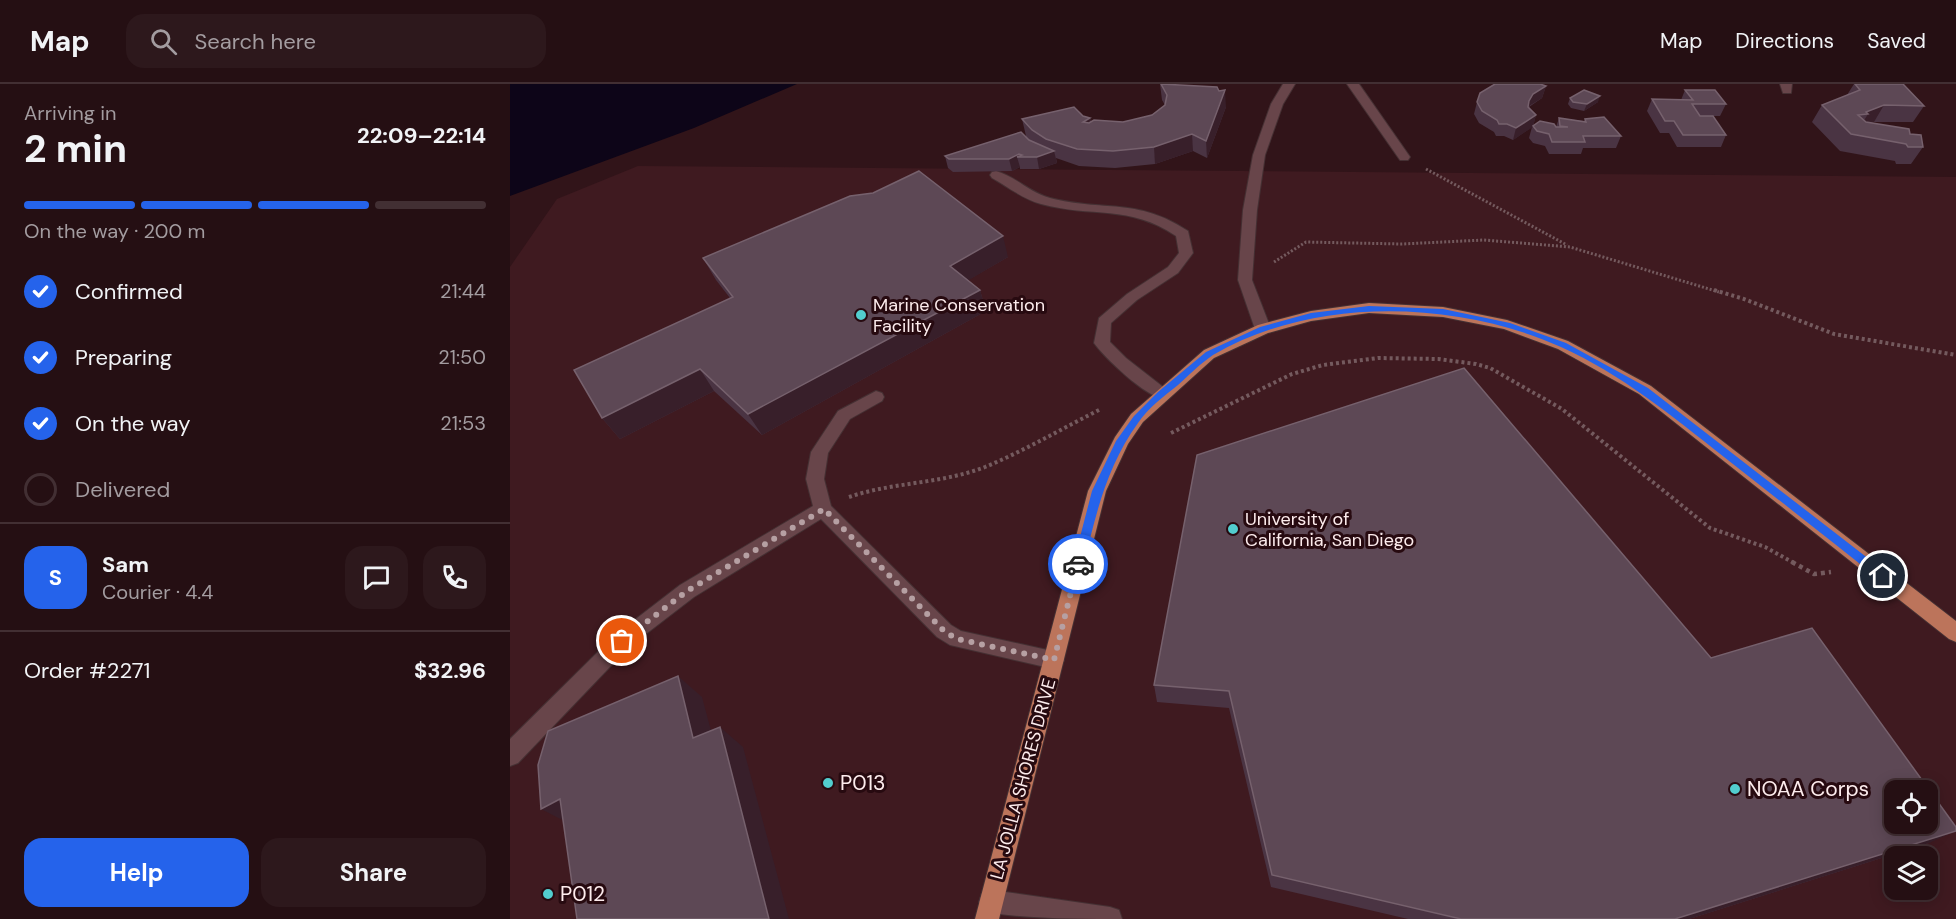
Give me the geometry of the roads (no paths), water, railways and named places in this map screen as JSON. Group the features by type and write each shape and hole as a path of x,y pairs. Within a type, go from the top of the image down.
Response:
{"main road":[{"name":"LA JOLLA SHORES DRIVE","path":"989,911 1097,491 1121,441 1137,418 1161,394 1209,354 1263,329 1311,316 1369,308 1443,312 1507,325 1563,345 1645,390 1956,633"}],"street":[{"path":"1263,329 1245,280 1251,210 1259,155 1277,104 1289,84"},
{"path":"1353,84 1404,157"},
{"path":"996,175 1043,201 1069,206 1138,211 1167,221 1183,234 1186,254 1173,270 1132,297 1104,321 1102,343 1120,362 1161,394"},
{"path":"876,397 844,416 819,452 815,479 824,509 944,631 957,639 1054,660"},
{"path":"510,755 622,641 687,591 824,509"},
{"path":"989,911 1110,919"}],"place":[{"name":"Marine Conservation Facility","path":"861,315"},
{"name":"University of California, San Diego","path":"1233,529"},
{"name":"P013","path":"828,783"},
{"name":"NOAA Corps","path":"1735,789"},
{"name":"P012","path":"548,894"}]}
